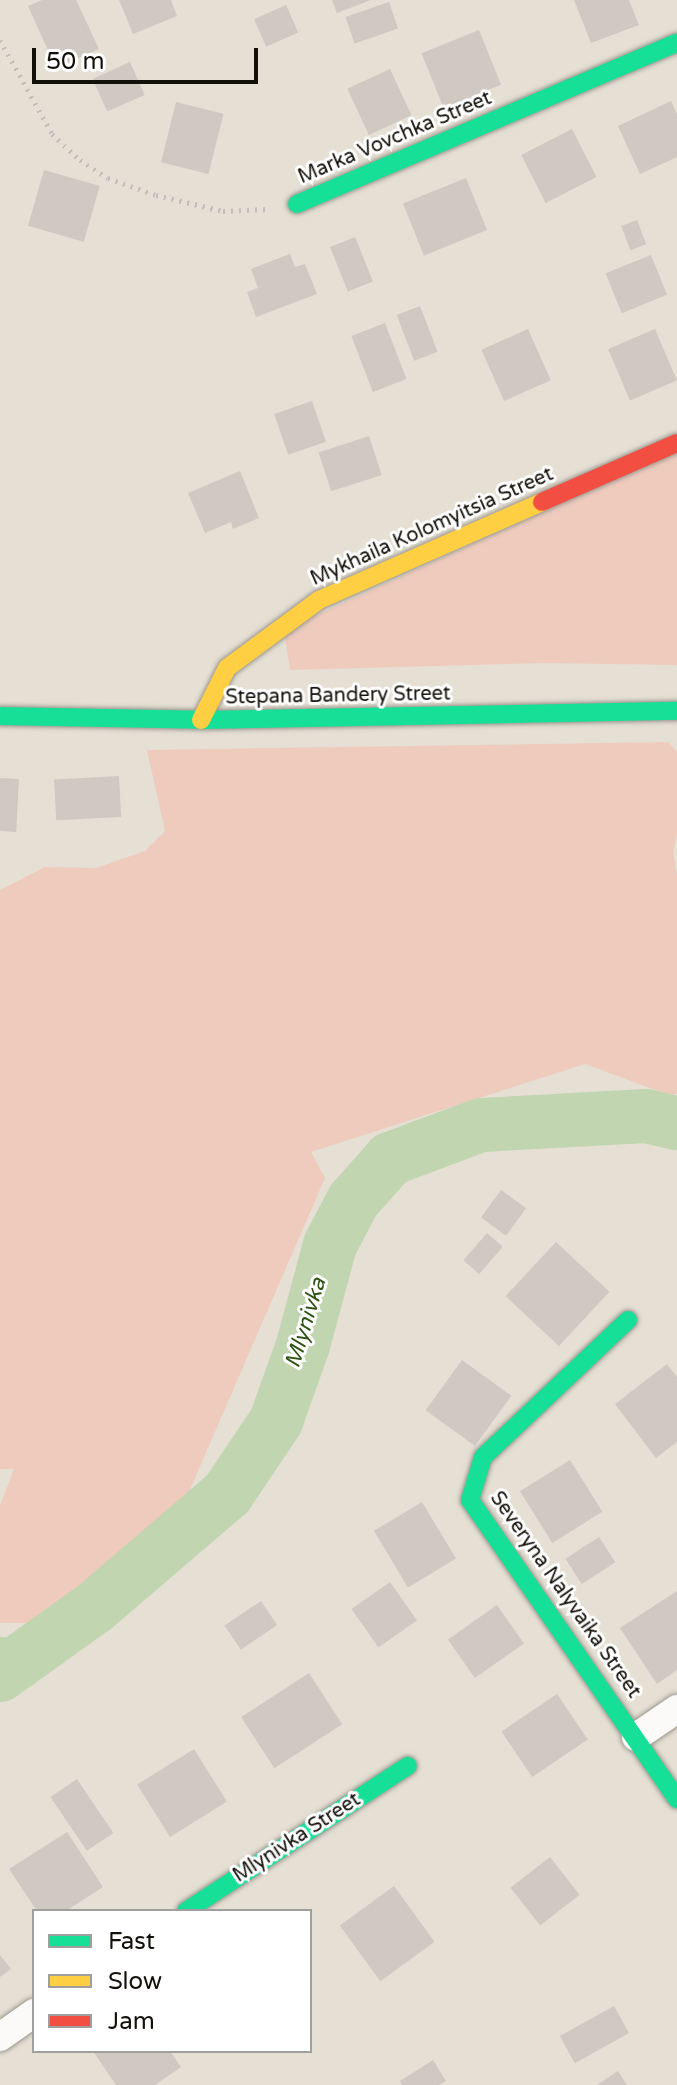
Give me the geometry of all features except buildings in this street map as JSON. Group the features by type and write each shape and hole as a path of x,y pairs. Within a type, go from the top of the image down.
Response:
{"street":[{"name":"Marka Vovchka Street","path":"297,204 677,43"},
{"name":"Mykhaila Kolomyitsia Street","path":"201,720 227,668 319,600 677,443"},
{"name":"Stepana Bandery Street","path":"0,716 201,720 677,711"},
{"name":"Severyna Nalyvaika Street","path":"628,1320 483,1457 470,1500 677,1799"},
{"path":"636,1737 677,1709"},
{"name":"Mlynivka Street","path":"189,1909 408,1766"},
{"path":"0,2037 32,2014"}],"path":[{"name":"Marka Vovchka Street","path":"0,40 52,134 80,160 108,178 156,195 223,211 260,211 297,204"}],"shaded area":[{"path":"677,451 677,665 542,663 290,670 284,630"},
{"path":"668,742 677,752 677,834 673,851 677,875 677,1094 669,1095 585,1064 311,1152 325,1178 185,1501 41,1623 0,1623 0,1506 14,1469 0,1469 0,890 45,867 96,868 145,851 165,831 147,750"}],"waterway":[{"name":"Mlynivka","path":"0,1675 95,1607 227,1494 276,1421 303,1345 330,1245 353,1201 390,1159 481,1125 646,1116 677,1123"},
{"path":"0,1641 45,1644"}],"traffic: fast":[{"path":"297,204 677,43"},
{"path":"0,716 201,720 677,711"},
{"path":"628,1320 483,1457 470,1500 677,1799"},
{"path":"189,1909 408,1766"}],"traffic: slow":[{"path":"201,720 227,668 319,600 542,502"}],"traffic: jam":[{"path":"542,502 677,443"}]}
